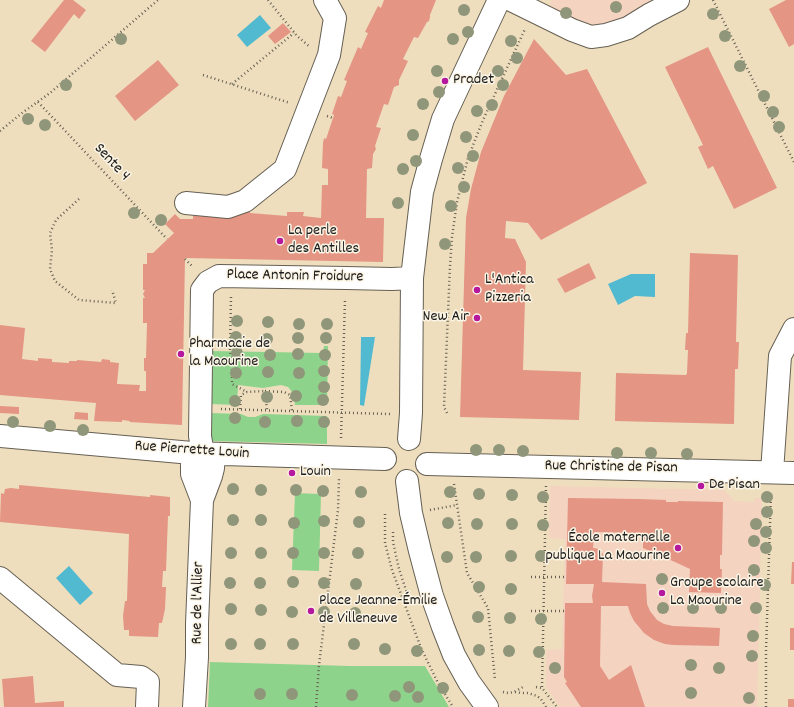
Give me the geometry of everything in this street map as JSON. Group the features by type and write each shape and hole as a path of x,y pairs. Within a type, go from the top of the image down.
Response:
{"street":[{"path":"186,203 228,207 245,200 285,169 329,55 335,18 325,0"},
{"path":"410,439 412,278 422,192 443,119 498,0"},
{"path":"511,0 572,30 591,37 606,35 628,28 678,0"},
{"name":"Place Antonin Froidure","path":"203,454 200,436 202,290 208,282 219,276 412,278"},
{"path":"772,472 780,356 794,329"},
{"name":"Rue Pierrette Louin","path":"0,436 203,454 332,456 385,459"},
{"path":"403,439 410,439 420,444 425,450 427,464 425,471 414,480 400,481 388,472 385,459 390,446 403,439"},
{"name":"Rue de l'Allier","path":"194,707 202,500 213,468 203,454"},
{"name":"Rue Christine de Pisan","path":"427,464 794,473"},
{"path":"407,481 411,513 420,551 442,627 454,655 469,682 486,707"},
{"path":"0,578 117,675 141,677 148,682 147,707"}],"path":[{"path":"0,131 56,88 158,0"},
{"path":"268,0 294,33 310,47 329,55"},
{"path":"713,0 794,162"},
{"path":"447,413 444,406 450,266 457,202 468,158 483,120 533,11"},
{"path":"232,84 294,33"},
{"path":"203,75 333,118"},
{"name":"Sente 4","path":"38,102 167,239"},
{"path":"79,199 56,220 50,233 52,250 50,269 55,281 79,300 116,303 112,290"},
{"path":"231,276 230,352 232,384 247,392"},
{"path":"341,440 346,278"},
{"path":"266,391 266,410"},
{"path":"240,409 241,396 247,392 266,391 284,392 290,395 292,411"},
{"path":"201,408 391,414"},
{"path":"766,707 766,651 772,472"},
{"path":"454,482 467,573 488,608 495,682"},
{"path":"547,482 542,688 556,707"},
{"path":"424,511 457,505"},
{"path":"316,707 319,664 338,510"},
{"path":"385,514 385,543 392,570 421,648 438,683 453,707"},
{"path":"531,577 566,576"},
{"path":"531,611 565,612"},
{"path":"514,692 523,687"},
{"path":"536,687 542,688"},
{"path":"502,692 528,693 537,696 546,707"}],"shaded area":[{"path":"552,0 664,0 630,19 595,30 547,10"},
{"name":"Groupe scolaire La Maourine","path":"550,486 724,490 733,499 733,501 754,502 755,498 762,498 757,707 560,707 546,687 546,650 562,649 565,539 549,538"}],"green space":[{"path":"324,346 328,346 327,405 295,405 293,393 288,387 281,385 263,388 238,385 237,405 210,404 211,351 323,353"},
{"path":"210,413 241,414 248,417 255,417 263,414 327,416 327,444 209,441"},
{"path":"295,493 321,494 319,571 292,570"},
{"path":"210,662 350,666 425,666 449,707 208,707"}],"water":[{"path":"260,15 271,28 247,47 237,35"},
{"path":"631,274 655,274 655,297 635,296 618,305 608,284"},
{"path":"361,337 375,337 364,406 360,405"},
{"path":"69,566 93,593 80,605 56,578"}],"building":[{"path":"64,0 73,0 86,10 79,19 74,14 45,52 31,41"},
{"path":"384,0 436,0 429,21 418,38 414,37 403,59 408,61 399,80 399,85 394,87 388,105 384,104 376,127 381,128 375,146 376,149 373,154 372,168 367,169 366,218 384,218 383,262 185,258 182,425 129,422 130,421 122,420 122,422 94,421 96,403 0,395 0,325 25,328 22,359 38,361 38,358 52,359 52,362 69,363 69,361 77,360 101,362 102,359 110,360 110,362 119,363 117,384 140,385 139,391 146,391 146,371 144,371 144,358 146,358 147,323 143,323 143,298 145,298 143,294 145,290 143,290 143,264 147,264 147,253 153,253 174,233 165,224 175,214 180,219 193,219 193,216 201,216 201,210 250,211 250,213 287,216 287,212 304,212 303,216 321,218 322,185 328,185 328,169 322,168 324,138 326,139 334,115 332,114 338,96 341,97 347,81 344,80 358,47 361,49 368,33 365,32 378,6 381,8"},
{"path":"786,0 794,0 794,44 789,47 769,9"},
{"path":"283,23 291,32 275,44 268,36"},
{"path":"534,39 566,75 587,69 647,183 541,240 528,223 506,221 505,238 515,239 526,262 523,370 581,372 579,420 460,417 466,218 471,189 481,152 504,96"},
{"path":"708,47 777,188 734,209 713,166 708,169 698,147 703,145 665,67"},
{"path":"158,60 179,85 135,121 115,96"},
{"path":"690,253 738,255 736,342 739,342 738,369 735,369 734,424 615,421 616,373 686,375 687,373 688,350 685,350 686,333 688,333"},
{"path":"589,263 596,278 565,293 557,279"},
{"path":"0,406 19,407 19,414 0,413"},
{"path":"75,412 88,413 88,420 74,419"},
{"path":"19,485 150,497 150,495 170,497 166,571 163,571 162,587 166,587 165,609 162,623 159,623 158,637 129,636 129,630 124,630 123,616 125,601 127,601 129,534 0,522 1,493 4,494 5,489 19,489"},
{"path":"568,498 666,500 666,502 723,502 722,555 720,555 720,569 722,569 721,593 689,592 690,569 643,548 643,533 594,532 593,548 599,549 603,554 602,582 646,584 647,604 650,611 657,620 664,624 673,626 720,628 719,646 665,644 654,640 644,633 634,621 628,606 601,606 600,666 609,680 631,665 645,707 581,707 565,683 567,682 564,677 565,603 593,603 592,596 594,584 566,584"},
{"path":"792,562 794,562 794,584 791,584"},
{"path":"790,628 794,628 794,650 790,650"},
{"path":"33,676 35,703 64,701 64,707 4,707 2,679"},
{"path":"788,699 794,699 794,707 788,707"}],"place":[{"name":"Pradet","path":"445,81"},
{"name":"La perle des Antilles","path":"280,241"},
{"name":"L'Antica Pizzeria","path":"477,290"},
{"name":"New Air","path":"477,318"},
{"name":"Pharmacie de la Maourine","path":"181,354"},
{"name":"Louin","path":"292,473"},
{"name":"De Pisan","path":"701,486"},
{"name":"École maternelle publique La Maourine","path":"678,548"},
{"name":"Groupe scolaire La Maourine","path":"662,593"},
{"name":"Place Jeanne-Émilie de Villeneuve","path":"311,611"}]}
